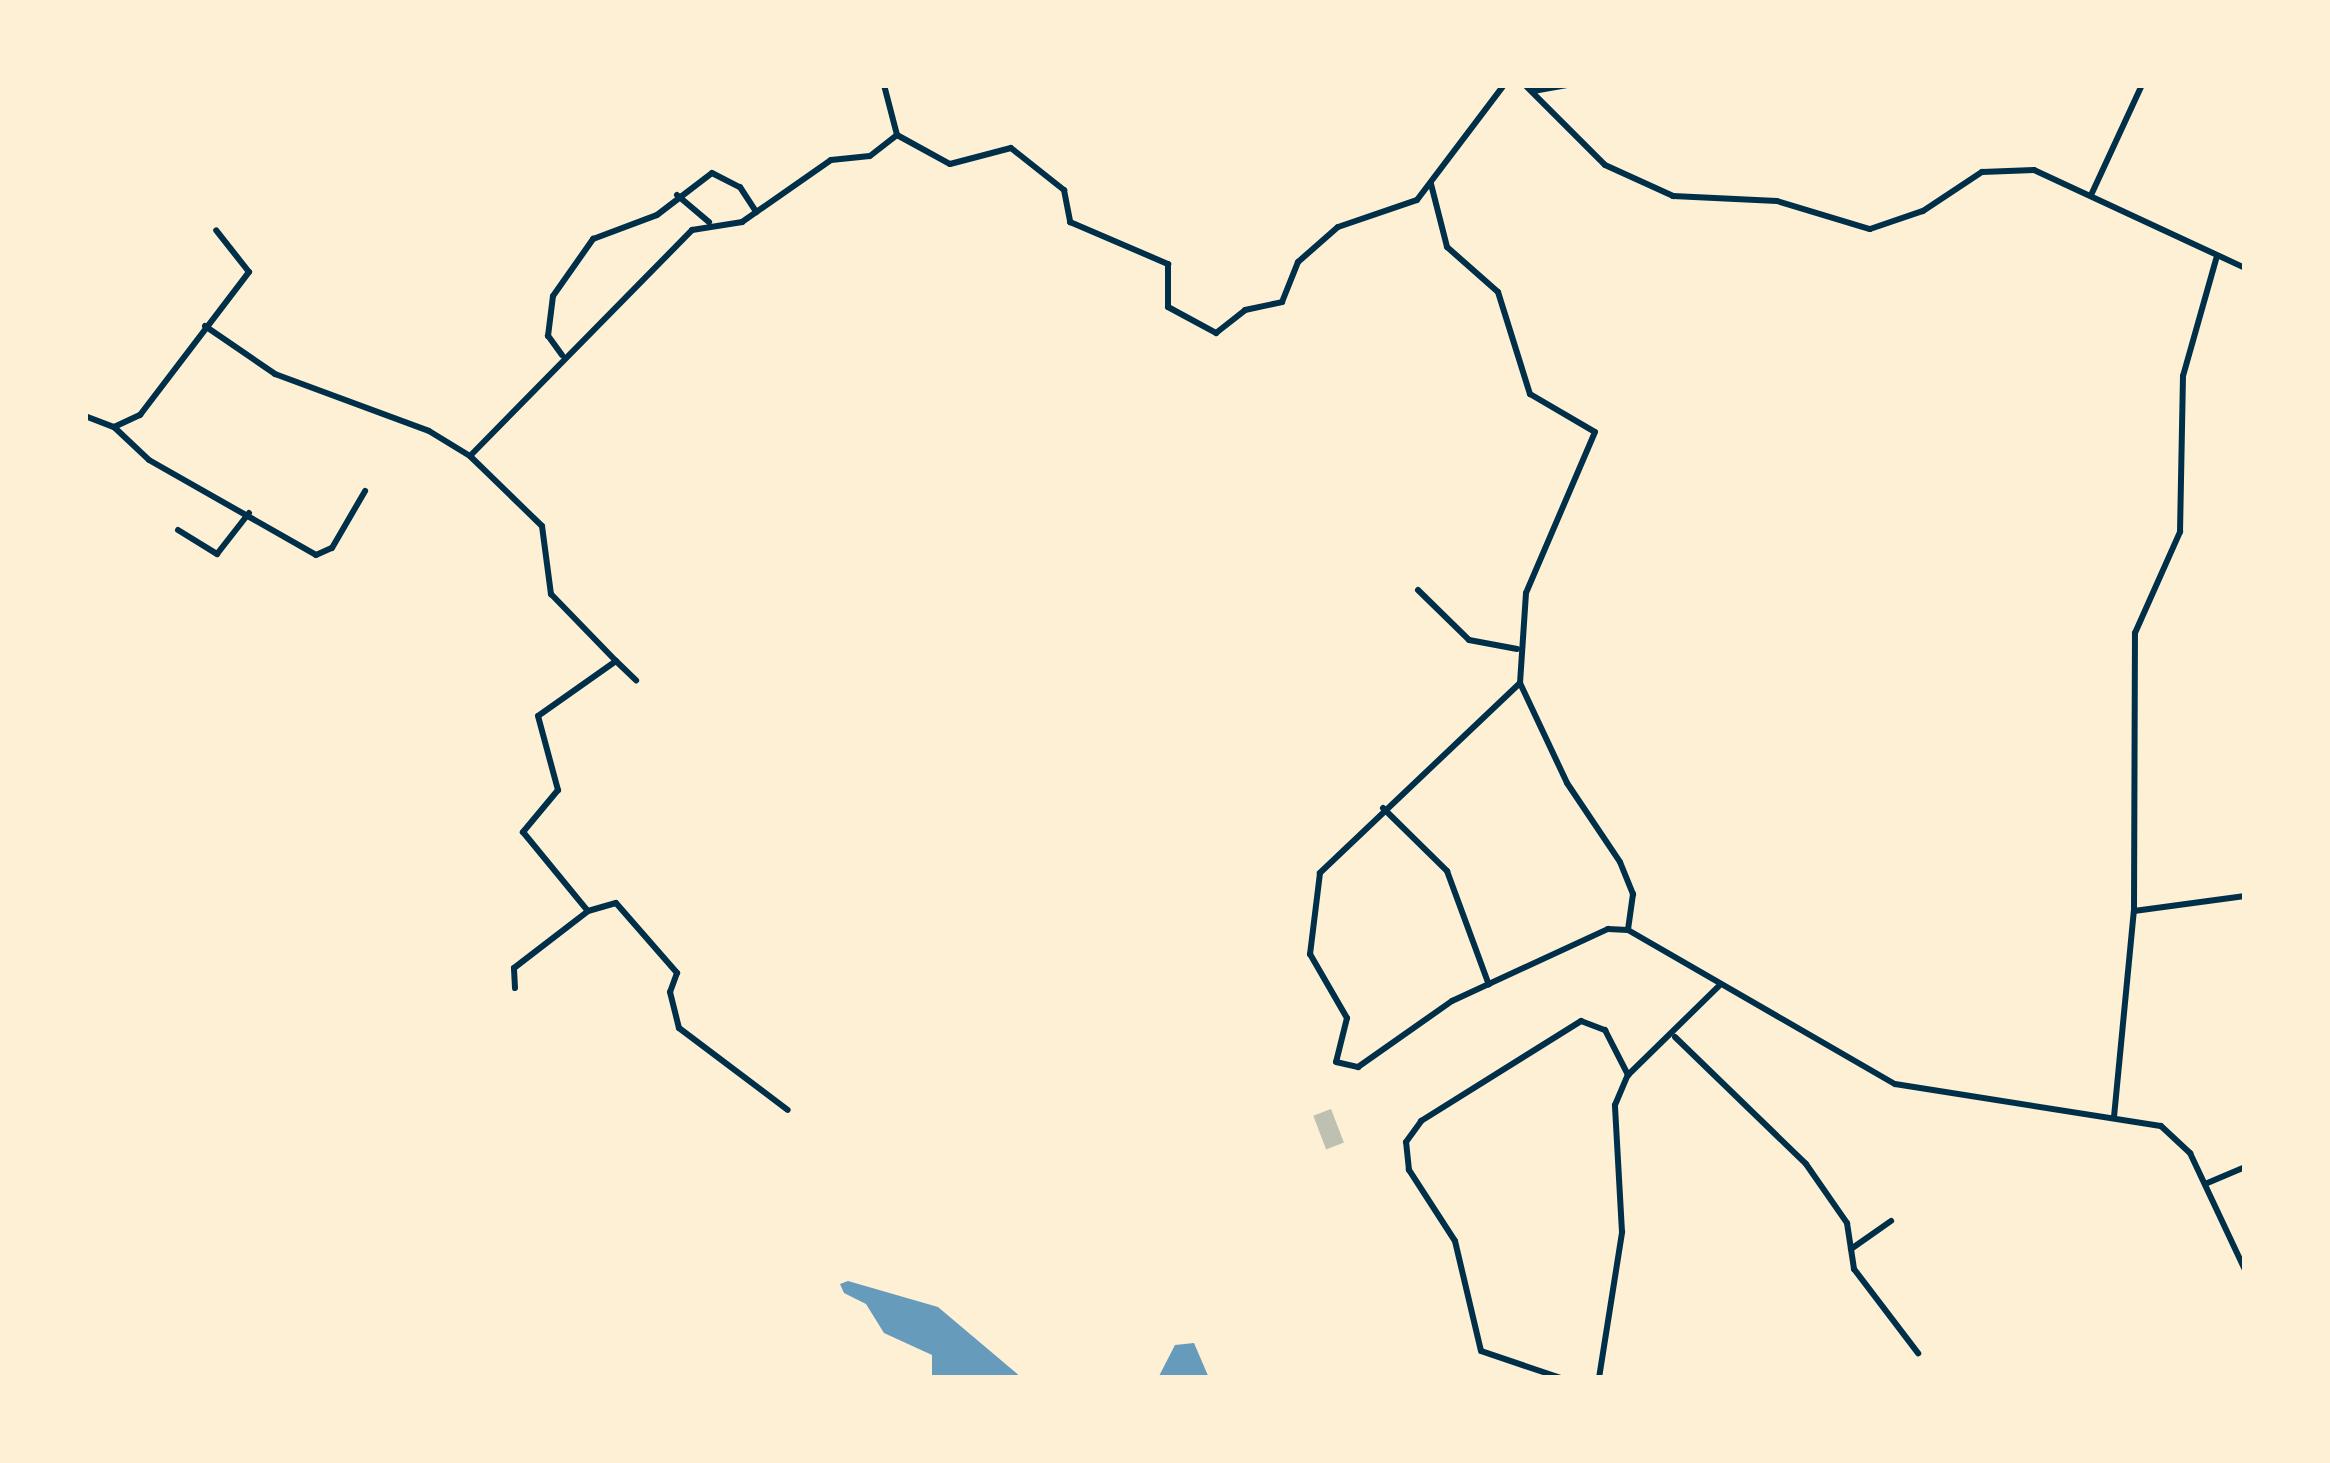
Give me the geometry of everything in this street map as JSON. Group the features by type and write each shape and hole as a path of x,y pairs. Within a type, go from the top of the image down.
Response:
{"street":[{"path":"884,85 897,135 950,164 1012,148 1064,190 1070,222 1168,264 1168,307 1216,333 1245,310 1282,302 1298,262 1338,227 1410,204 1431,184 1504,85"},
{"path":"1524,85 1605,165 1673,196 1777,202 1870,229 1923,211 1995,168 2046,173 2216,259 2245,268"},
{"path":"1532,91 1568,85"},
{"path":"2092,193 2142,85"},
{"path":"677,195 709,222 737,224 831,160 870,156 897,135"},
{"path":"562,355 547,323 572,257 593,239 657,215 677,195 712,174 740,187 756,212"},
{"path":"1431,184 1447,247 1498,292 1530,394 1595,432 1528,586 1517,648 1520,682 1567,783 1620,862 1633,894 1628,930"},
{"path":"470,456 562,355 709,222"},
{"path":"114,428 140,415 250,268 216,230"},
{"path":"2114,1117 2134,911 2135,633 2180,532 2183,376 2216,259"},
{"path":"205,326 275,374 429,431 470,456 542,526 551,594 636,680"},
{"path":"85,416 114,428 149,460 321,556 365,492"},
{"path":"178,530 217,554 249,513"},
{"path":"1418,590 1469,640 1517,648"},
{"path":"588,911 523,832 558,790 538,716 616,661"},
{"path":"1520,682 1383,808 1320,873 1310,954 1347,1018 1336,1062 1358,1067 1489,985 1608,928 1628,930 1719,986 1895,1084 2114,1117 2169,1131 2205,1184 2245,1270"},
{"path":"1383,808 1447,871 1489,985"},
{"path":"2134,911 2245,896"},
{"path":"515,988 513,970 588,911 617,904 677,973 670,992 679,1028 788,1110"},
{"path":"1599,1378 1622,1232 1615,1105 1628,1075 1674,1036 1719,986"},
{"path":"1562,1378 1482,1351 1455,1241 1410,1170 1406,1142 1421,1122 1581,1021 1605,1030 1628,1075"},
{"path":"1674,1036 1806,1164 1847,1222 1854,1269 1918,1353"},
{"path":"2205,1184 2245,1167"},
{"path":"1851,1249 1891,1221"}],"water":[{"path":"848,1281 938,1307 1022,1378 932,1378 932,1355 884,1333 866,1304 844,1293 840,1284"},
{"path":"1194,1343 1209,1378 1158,1378 1175,1345"}],"building":[{"path":"1331,1109 1344,1143 1326,1149 1313,1116"}]}
